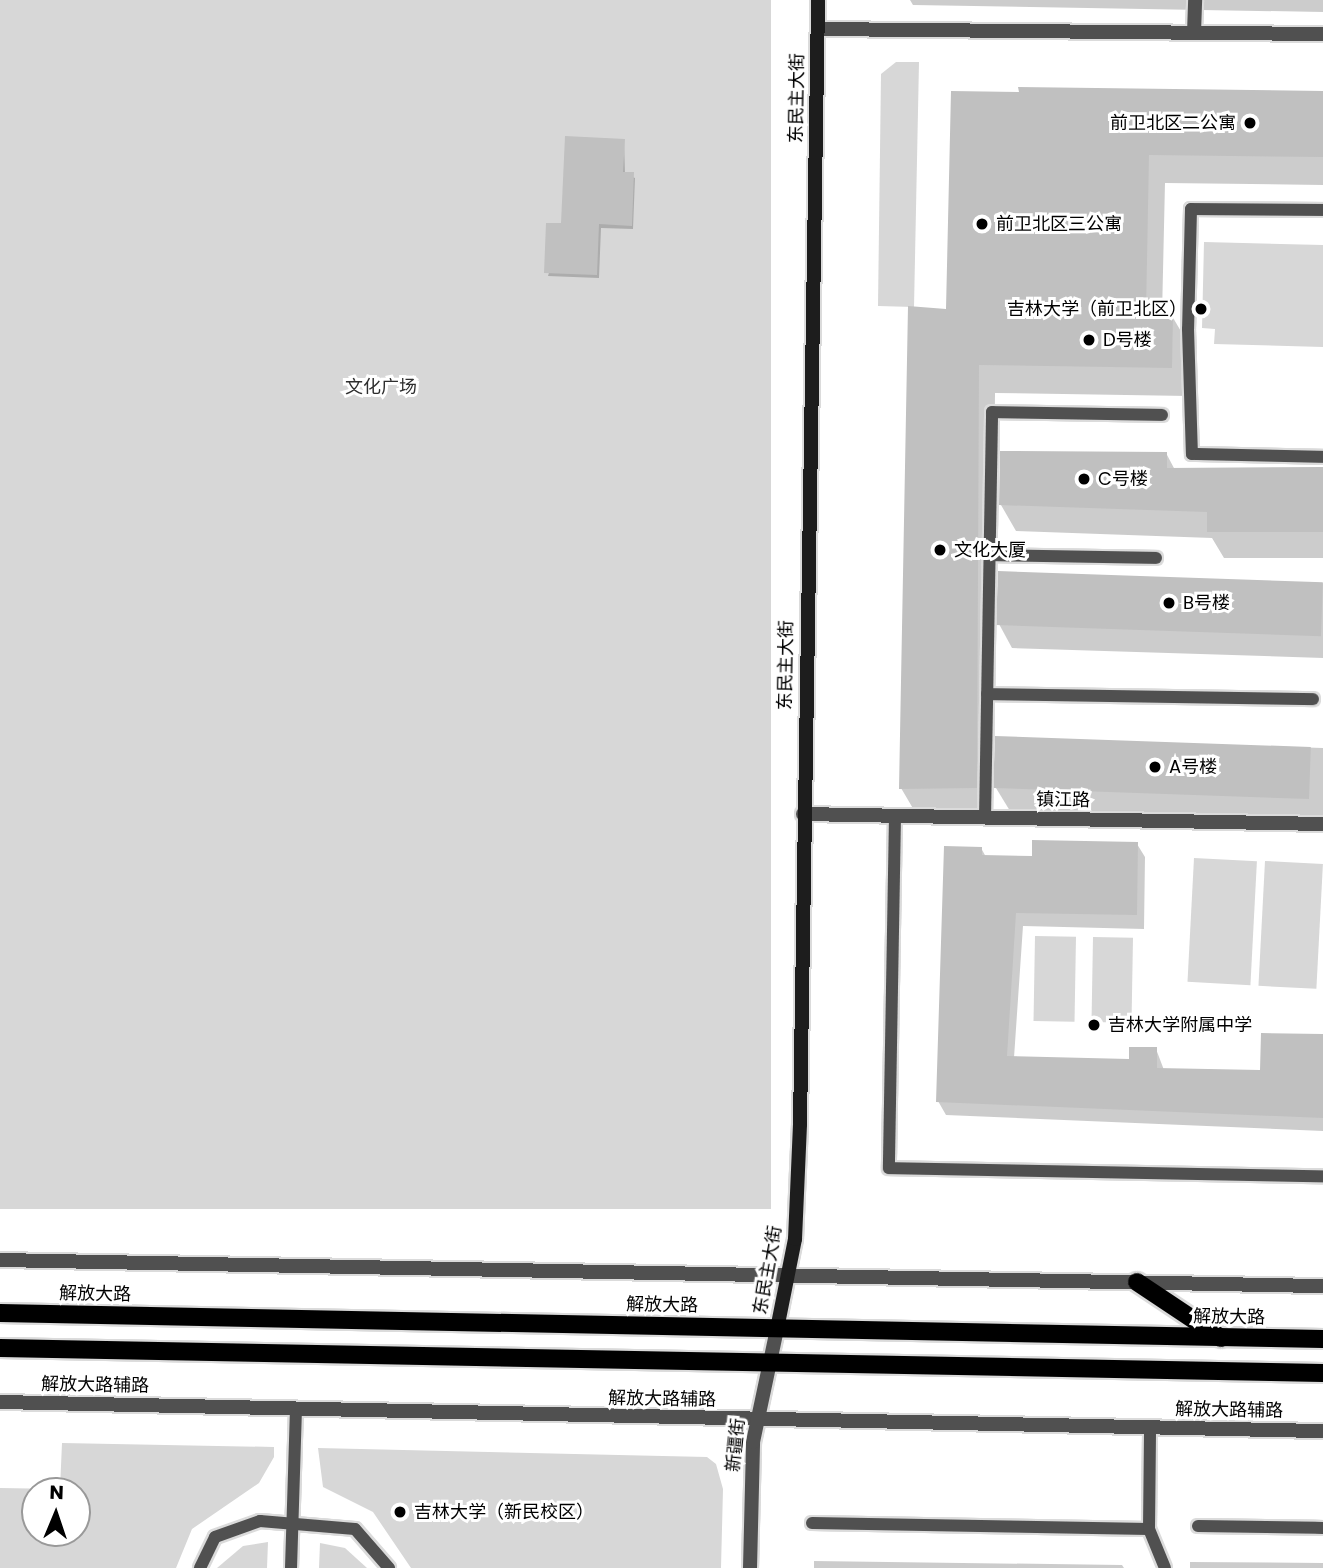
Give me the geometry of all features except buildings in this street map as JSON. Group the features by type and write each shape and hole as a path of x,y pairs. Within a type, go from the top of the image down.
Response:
{"main road":[{"name":"东民主大街","path":"777,1329 788,1275 800,1124 818,0"},
{"path":"1137,1282 1222,1338"},
{"name":"解放大路","path":"0,1313 1323,1339"},
{"path":"0,1348 1323,1373"}],"street":[{"path":"1194,33 1195,0"},
{"path":"818,29 1323,34"},
{"name":"镇江路","path":"803,814 1323,824"},
{"path":"0,1260 1323,1286"},
{"name":"新疆街","path":"750,1568 757,1420 777,1329"},
{"name":"解放大路辅路","path":"0,1402 1323,1431"}],"lane":[{"path":"1323,210 1191,209 1188,329 1192,454 1323,457"},
{"path":"985,818 992,412 1162,415"},
{"path":"990,555 1156,558"},
{"path":"987,694 1312,699"},
{"path":"895,816 890,1168 1323,1176"},
{"path":"291,1568 296,1409"},
{"path":"1150,1428 1149,1529 1165,1568"},
{"path":"200,1568 215,1537 234,1526 293,1522 355,1529 389,1568"},
{"path":"812,1522 1149,1529"},
{"path":"1198,1526 1323,1528"}],"green space":[{"name":"文化广场","path":"0,0 771,0 771,1209 0,1209"},
{"path":"896,62 919,62 914,307 878,306 881,74"},
{"path":"1204,242 1323,245 1323,347 1214,344 1215,329 1202,328"},
{"path":"1194,858 1257,861 1250,985 1188,982"},
{"path":"1265,861 1323,864 1316,989 1258,986"},
{"path":"1035,936 1076,937 1075,1022 1034,1021"},
{"path":"1093,937 1133,938 1132,1023 1092,1022"},
{"path":"62,1443 274,1447 274,1457 259,1483 192,1529 176,1568 0,1568 0,1488 21,1488 21,1547 91,1547 91,1477 61,1477"},
{"path":"318,1448 707,1457 716,1464 723,1489 721,1568 411,1568 373,1512 323,1487"},
{"path":"268,1542 267,1568 217,1568 243,1546"},
{"path":"320,1543 345,1548 367,1568 319,1568"}],"place":[{"name":"前卫北区二公寓","path":"1250,123"},
{"name":"前卫北区三公寓","path":"982,224"},
{"name":"吉林大学（前卫北区）","path":"1201,309"},
{"name":"D号楼","path":"1089,340"},
{"name":"C号楼","path":"1084,479"},
{"name":"文化大厦","path":"940,550"},
{"name":"B号楼","path":"1169,603"},
{"name":"A号楼","path":"1155,767"},
{"name":"吉林大学附属中学","path":"1094,1025"},
{"name":"吉林大学（新民校区）","path":"400,1512"}]}
